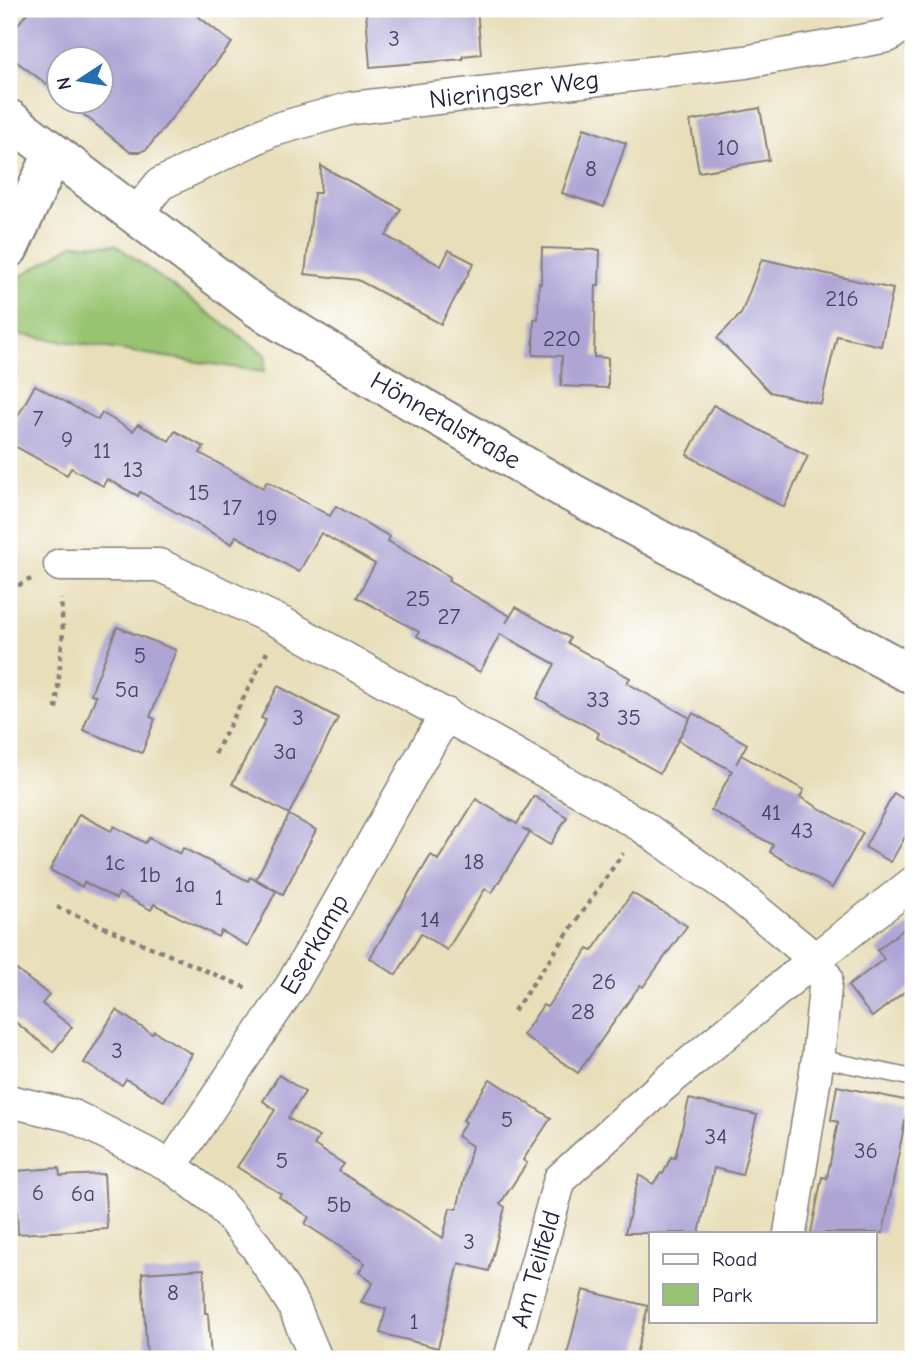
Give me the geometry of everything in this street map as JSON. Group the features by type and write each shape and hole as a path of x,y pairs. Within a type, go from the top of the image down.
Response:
{"main road":[{"name":"Hönnetalstraße","path":"9,119 258,308 394,391 572,493 913,675"},
{"path":"9,248 53,154"}],"street":[{"name":"Nieringser Weg","path":"135,214 160,184 270,131 352,108 745,62 888,36 913,18"},
{"path":"60,565 159,565 282,623 642,826 733,891 816,959 826,978 818,1058 790,1232"},
{"name":"Eserkamp","path":"171,1166 280,1002 446,714"},
{"path":"816,959 913,883"},
{"name":"Am Teilfeld","path":"510,1359 561,1179 660,1088 816,959"},
{"path":"9,1101 73,1116 171,1166 218,1202 256,1246 293,1304 316,1359"}],"lane":[{"path":"818,1058 913,1078"}],"path":[{"path":"56,709 63,632 60,565"},
{"path":"215,754 282,623"},
{"path":"513,1011 642,826"},
{"path":"57,907 280,1002"}],"green space":[{"path":"74,244 116,245 266,355 264,372 9,333 9,301 19,277"}],"building":[{"path":"30,9 189,9 232,43 147,149 130,152 85,116 116,116 116,46 46,46 46,84 9,56 9,36"},
{"path":"418,9 477,9 481,54 463,56 463,59 370,67 366,13"},
{"path":"760,108 769,160 699,172 690,121"},
{"path":"584,128 626,143 604,207 562,193"},
{"path":"321,166 401,209 386,236 441,266 449,250 474,263 441,324 358,280 305,274 314,193 320,193"},
{"path":"542,248 600,250 594,357 608,358 608,388 561,386 562,356 533,355"},
{"path":"762,259 893,289 881,346 837,336 821,404 770,392 717,338 741,314"},
{"path":"35,385 98,420 102,413 133,431 138,424 169,441 175,431 204,447 200,453 263,488 267,481 330,516 336,506 390,537 388,541 450,577 448,581 510,616 506,623 516,607 570,638 568,643 630,678 627,683 690,718 660,773 597,738 599,733 537,698 555,664 500,634 480,672 417,636 419,632 357,597 375,564 321,533 299,572 236,536 232,544 140,492 138,496 107,479 103,486 71,468 67,475 9,443 9,432"},
{"path":"713,405 808,456 784,507 687,455"},
{"path":"117,627 176,650 150,717 155,719 142,753 83,730 96,696 91,694"},
{"path":"278,686 338,718 289,814 232,784 266,720 261,718"},
{"path":"693,713 747,744 736,764 741,755 804,790 800,797 863,833 832,888 770,852 773,845 711,810 732,771 678,740"},
{"path":"894,793 913,805 913,823 891,862 865,847"},
{"path":"534,796 567,817 550,845 530,833 492,893 485,889 447,950 421,934 396,975 370,958 431,855 438,860 476,799 517,824"},
{"path":"79,814 111,831 114,826 145,843 149,838 180,854 183,848 248,881 250,877 276,891 248,946 221,931 218,937 154,904 151,910 119,893 116,899 84,882 82,887 50,870"},
{"path":"289,815 316,830 283,894 256,879"},
{"path":"632,893 687,926 643,987 640,985 578,1073 523,1035 543,1005 547,1007 588,949 592,951"},
{"path":"913,922 913,996 908,989 872,1017 848,986 884,959 877,950"},
{"path":"9,964 49,995 42,1004 72,1027 53,1052 9,1017"},
{"path":"116,1010 152,1034 154,1031 192,1054 164,1101 126,1079 122,1085 84,1063"},
{"path":"279,1075 305,1092 288,1118 319,1137 314,1145 344,1164 339,1171 443,1238 450,1208 457,1209 472,1146 457,1136 466,1122 463,1120 490,1079 551,1118 523,1160 527,1163 500,1204 505,1207 489,1271 459,1263 438,1348 380,1333 386,1309 361,1302 373,1283 359,1272 365,1263 305,1224 309,1217 279,1197 281,1194 237,1167 275,1110 263,1101"},
{"path":"837,1086 909,1101 883,1233 811,1232 822,1177 827,1178 838,1122 831,1120"},
{"path":"689,1099 757,1115 742,1175 714,1168 699,1232 625,1233 639,1175 653,1184 661,1173 663,1174 671,1157 675,1158"},
{"path":"59,1168 60,1176 104,1174 107,1229 18,1234 15,1171"},
{"path":"204,1269 205,1313 208,1313 211,1359 147,1359 142,1273"},
{"path":"583,1290 648,1306 635,1359 566,1359"}]}
